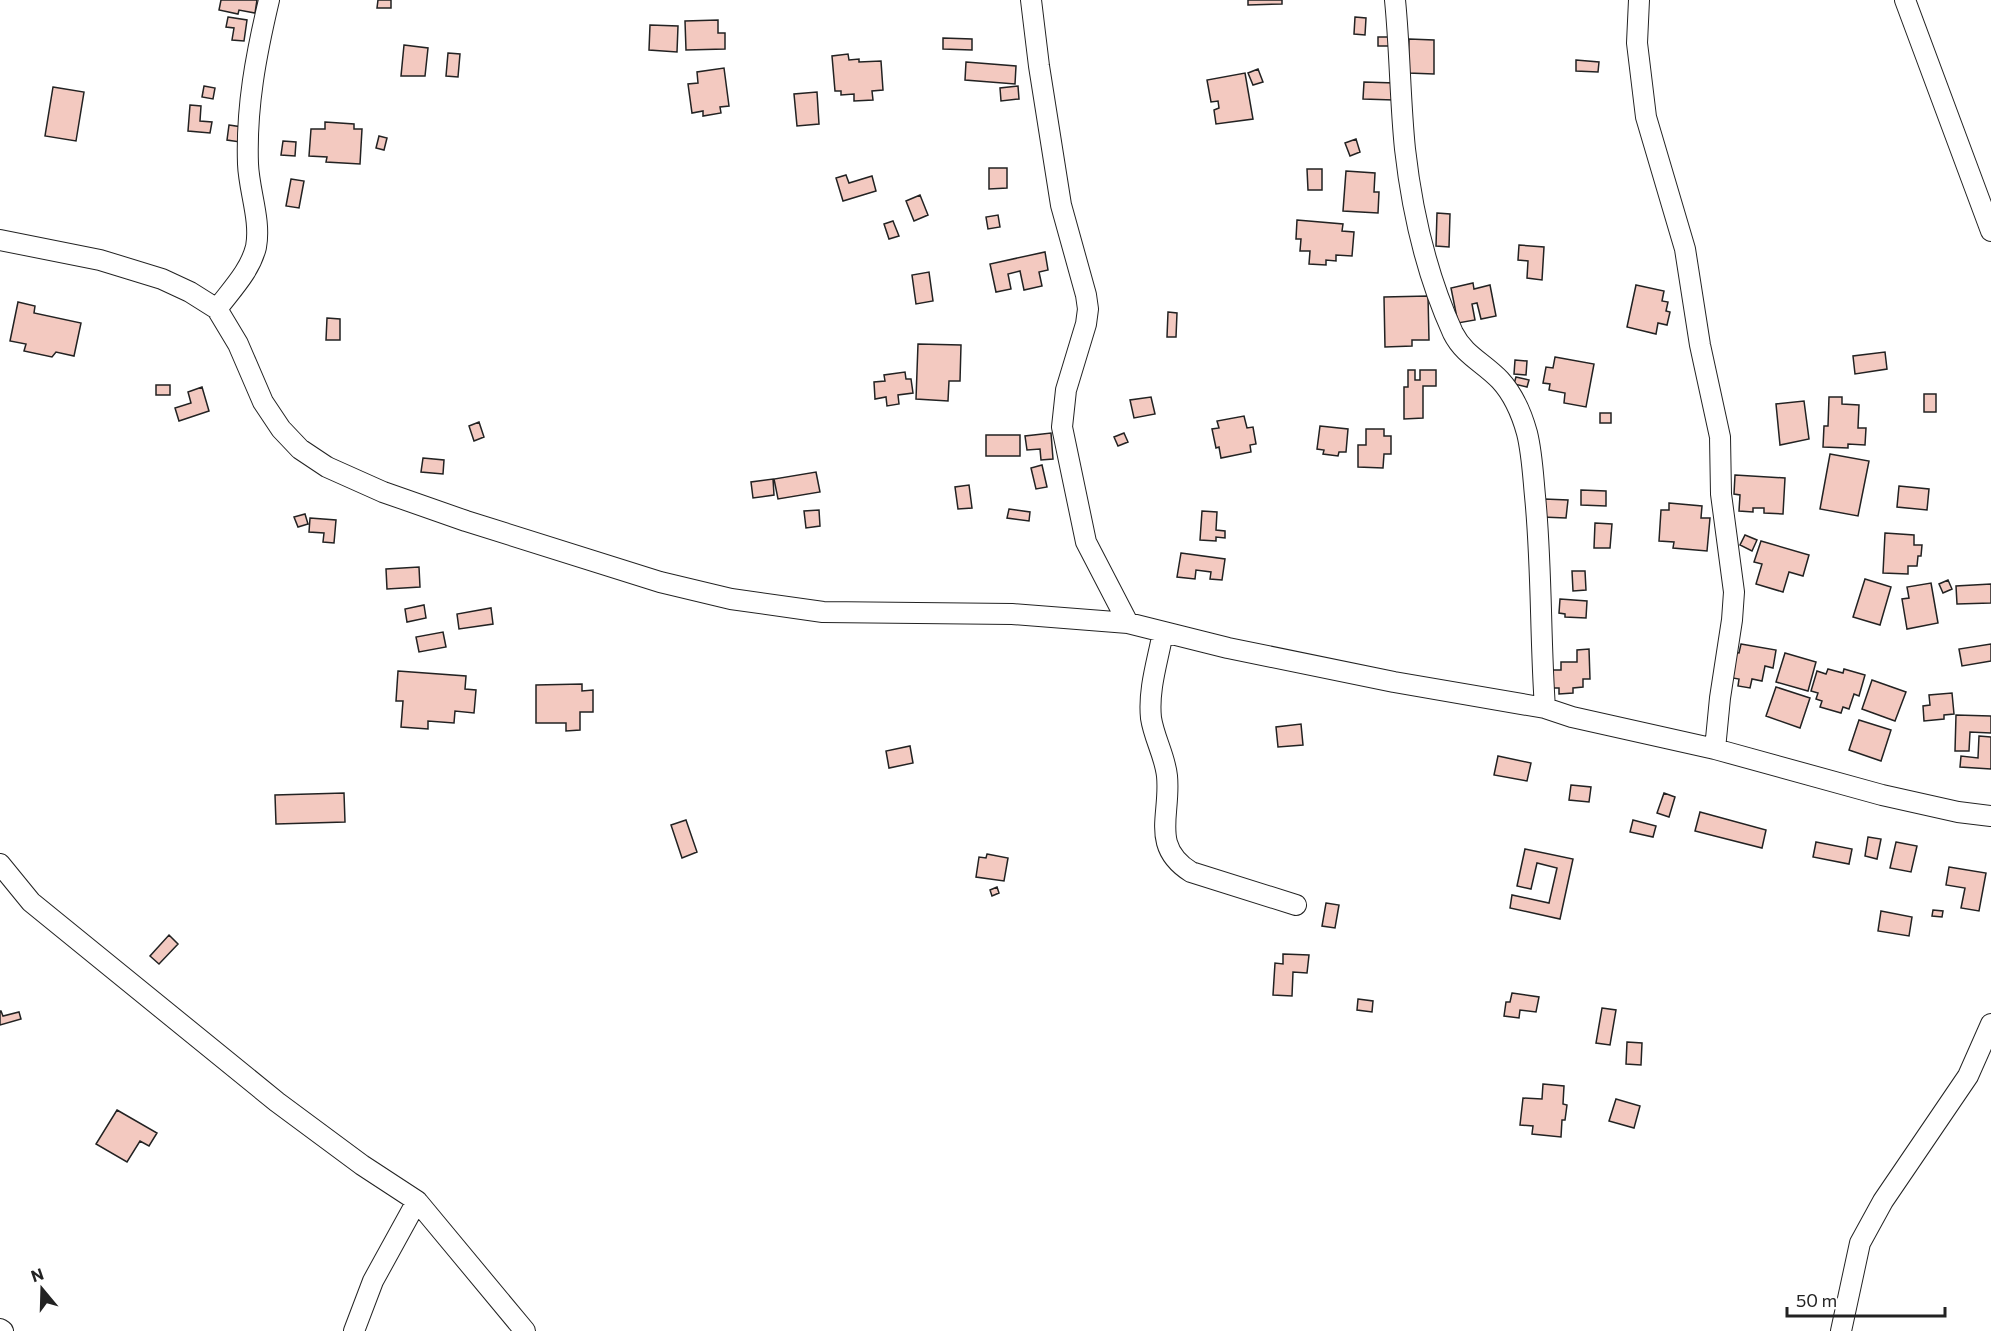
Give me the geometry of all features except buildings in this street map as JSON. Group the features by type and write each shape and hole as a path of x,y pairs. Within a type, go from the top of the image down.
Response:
{"street":[{"path":"217,309 241,279 251,262 256,246 257,231 248,168 247,136 250,94 257,49 269,0"},
{"path":"1031,0 1060,205 1088,309 1086,324 1066,390 1062,428 1086,542 1128,624"},
{"path":"1395,0 1406,151 1414,206 1431,276 1460,346 1501,381 1520,412 1527,433 1537,511 1545,708"},
{"path":"1639,0 1637,43 1646,117 1685,249 1700,345 1720,437 1721,494 1734,592 1732,620 1719,698 1715,749"},
{"path":"1905,0 1991,231"},
{"path":"0,240 100,260 162,279 190,292 217,309 238,344 263,402 281,429 300,449 327,467 383,492 456,518 660,582 731,599 823,612 1012,614 1128,624 1228,648 1394,682 1545,708 1572,717 1715,749 1882,795 1958,812 1991,816"},
{"path":"1163,632 1151,693 1152,720 1168,778 1165,827 1171,855 1191,872 1296,905"},
{"path":"0,864 31,902 277,1102 362,1165 417,1201 525,1331"},
{"path":"1841,1331 1860,1243 1883,1201 1968,1076 1991,1024"},
{"path":"354,1331 373,1281 417,1201"}]}
